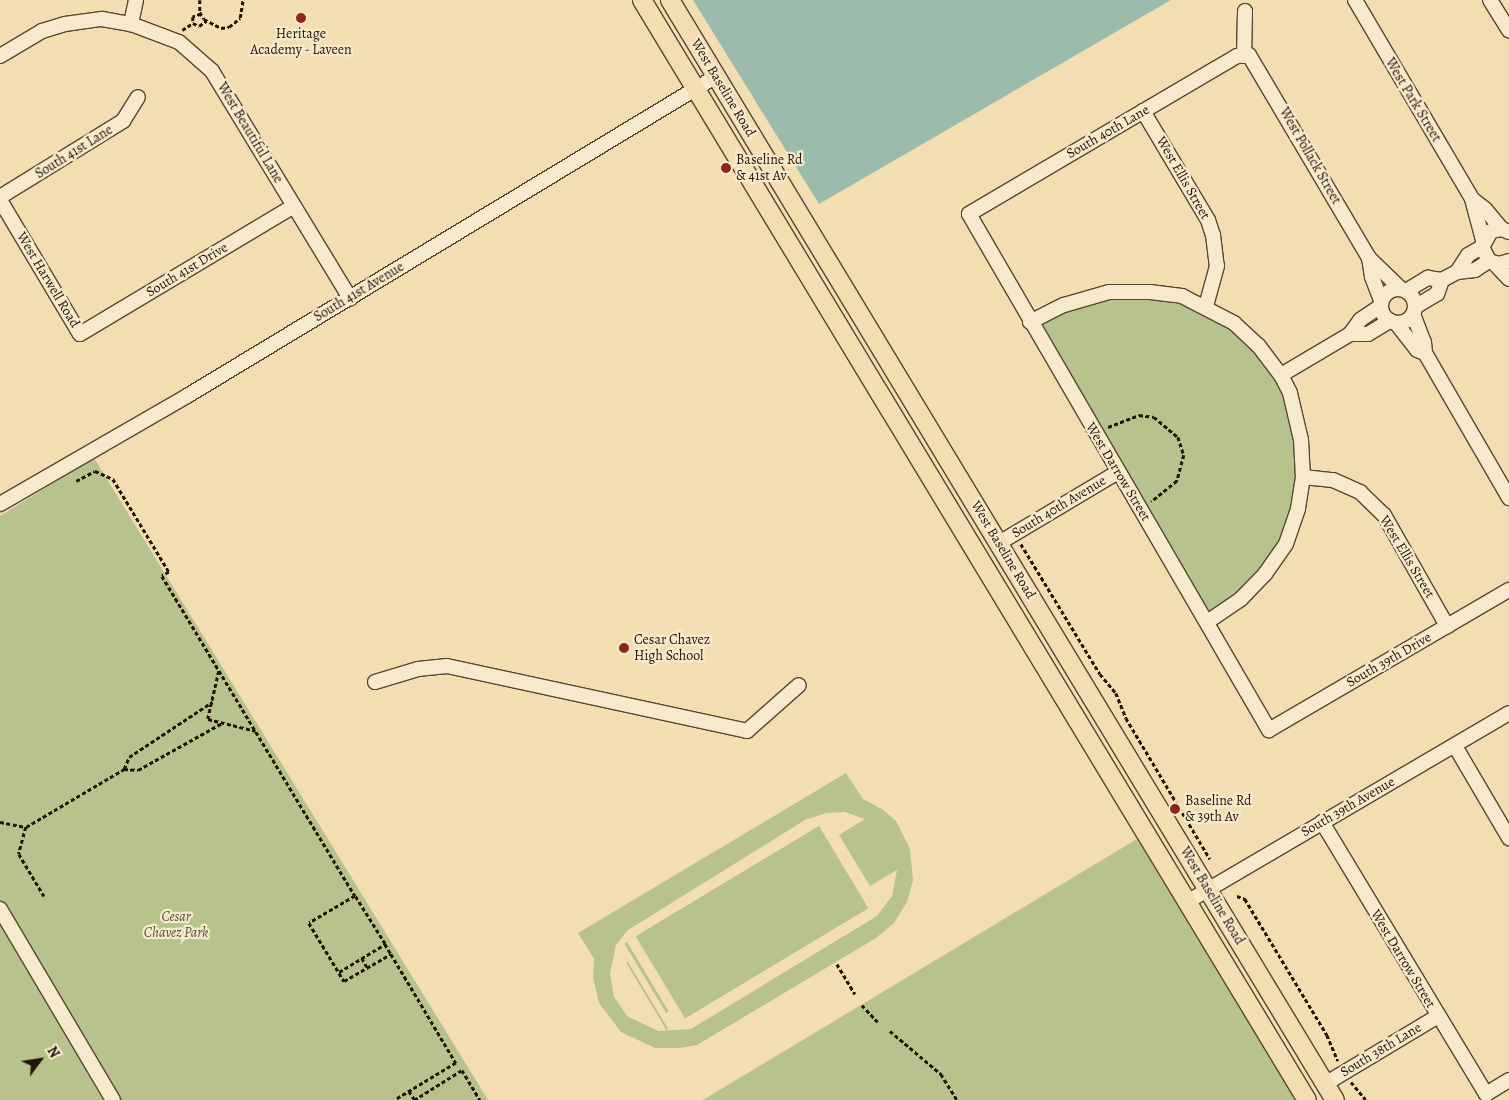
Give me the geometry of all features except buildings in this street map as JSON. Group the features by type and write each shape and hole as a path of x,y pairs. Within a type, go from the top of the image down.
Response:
{"main road":[{"name":"West Baseline Road","path":"642,0 1306,1100"},
{"name":"West Baseline Road","path":"670,0 1335,1100"}],"street":[{"path":"131,24 136,0"},
{"name":"West Park Street","path":"1355,0 1472,199 1482,244 1492,262"},
{"path":"1490,0 1509,31"},
{"path":"1245,11 1246,56"},
{"name":"West Beautiful Lane","path":"0,56 42,31 66,24 102,19 131,24 179,42 212,71 350,298"},
{"name":"South 40th Lane","path":"969,214 1237,56 1246,56"},
{"name":"West Pollack Street","path":"1246,56 1369,258 1404,290"},
{"name":"South 41st Avenue","path":"0,504 350,298 715,77"},
{"name":"South 41st Lane","path":"0,198 123,122 138,97"},
{"name":"West Ellis Street","path":"1143,111 1208,220 1213,235 1217,266 1206,306"},
{"name":"West Harwell Road","path":"0,198 80,334"},
{"name":"West Park Street","path":"1472,199 1486,209 1507,231"},
{"name":"South 41st Drive","path":"80,334 294,206"},
{"name":"West Darrow Street","path":"969,214 1030,322 1269,730"},
{"path":"1457,272 1468,255 1482,244 1491,232 1507,231"},
{"name":"West Pollack Street","path":"1369,258 1381,304"},
{"path":"1281,375 1350,334 1360,320 1381,304 1387,293 1404,290 1428,278 1442,280 1457,272 1475,270 1492,262 1509,261"},
{"path":"1492,262 1509,279"},
{"path":"1350,334 1368,334 1393,322 1406,321 1414,311 1437,294 1442,280"},
{"path":"1404,290 1413,298 1414,311 1424,342 1425,353 1509,498"},
{"path":"1030,322 1064,305 1109,292 1150,292 1182,296 1206,306 1234,323 1258,345 1281,375 1295,410 1301,440 1303,477 1298,509 1286,544 1265,574 1241,598 1207,622"},
{"path":"1381,304 1393,322 1417,350 1425,353"},
{"name":"South 40th Avenue","path":"999,543 1118,472"},
{"name":"West Ellis Street","path":"1303,477 1333,480 1360,492 1384,515 1447,626"},
{"name":"South 39th Drive","path":"1269,730 1509,590"},
{"path":"375,682 418,668 447,666 747,731 800,685"},
{"name":"South 39th Avenue","path":"1186,902 1509,713"},
{"path":"1454,746 1509,838"},
{"name":"West Darrow Street","path":"1322,822 1486,1094 1509,1080"},
{"path":"0,909 113,1100"},
{"name":"South 38th Lane","path":"1325,1084 1438,1016"}],"path":[{"path":"200,0 201,14 206,21 221,28 235,24 243,11 243,0"},
{"path":"201,14 193,17 193,23 200,26 206,21"},
{"path":"1096,434 1122,419 1139,415 1154,417 1178,437 1184,455 1177,481 1165,493 1140,509"},
{"path":"76,481 95,471 113,479 169,572 162,576 456,1063 395,1100"},
{"path":"1021,544 1100,674 1116,693 1126,718 1210,859"},
{"path":"220,671 208,719 256,731"},
{"path":"124,769 129,757 212,702"},
{"path":"0,822 26,827 124,769 138,770 222,723"},
{"path":"26,827 19,854 44,896"},
{"path":"355,896 309,923 338,972 344,981 391,954"},
{"path":"1236,896 1245,899 1327,1035 1338,1062"},
{"path":"338,972 384,944"},
{"path":"362,958 368,967"},
{"path":"837,964 855,994"},
{"path":"862,1005 878,1022"},
{"path":"890,1031 941,1074 956,1100"},
{"path":"409,1091 414,1100 462,1070 480,1100"},
{"path":"1350,1082 1366,1100"}],"green space":[{"path":"1109,292 1182,296 1258,345 1295,410 1298,509 1265,574 1207,622 1030,322"},
{"name":"Cesar Chavez Park","path":"94,458 488,1100 0,1100 0,516"},
{"path":"846,773 863,799 882,809 896,821 910,849 913,880 907,902 894,923 876,938 697,1045 679,1048 655,1048 621,1032 599,1003 593,977 594,959 578,933","holes":["845,812 865,819 839,835 870,886 897,870 892,896 877,916 691,1029 658,1031 627,1016 614,997 610,973 616,945 628,930 805,820 826,813"]},
{"path":"819,826 868,908 685,1019 636,936"},
{"path":"1137,839 1296,1100 703,1100"},
{"path":"627,942 669,1011 666,1013 624,944"},
{"path":"628,962 668,1029 666,1030 626,963"}],"shaded area":[{"path":"693,0 1171,0 819,204"}],"place":[{"name":"Heritage Academy - Laveen","path":"301,18"},
{"name":"Baseline Rd & 41st Av","path":"726,168"},
{"name":"Cesar Chavez High School","path":"624,648"},
{"name":"Baseline Rd & 39th Av","path":"1175,809"}]}
